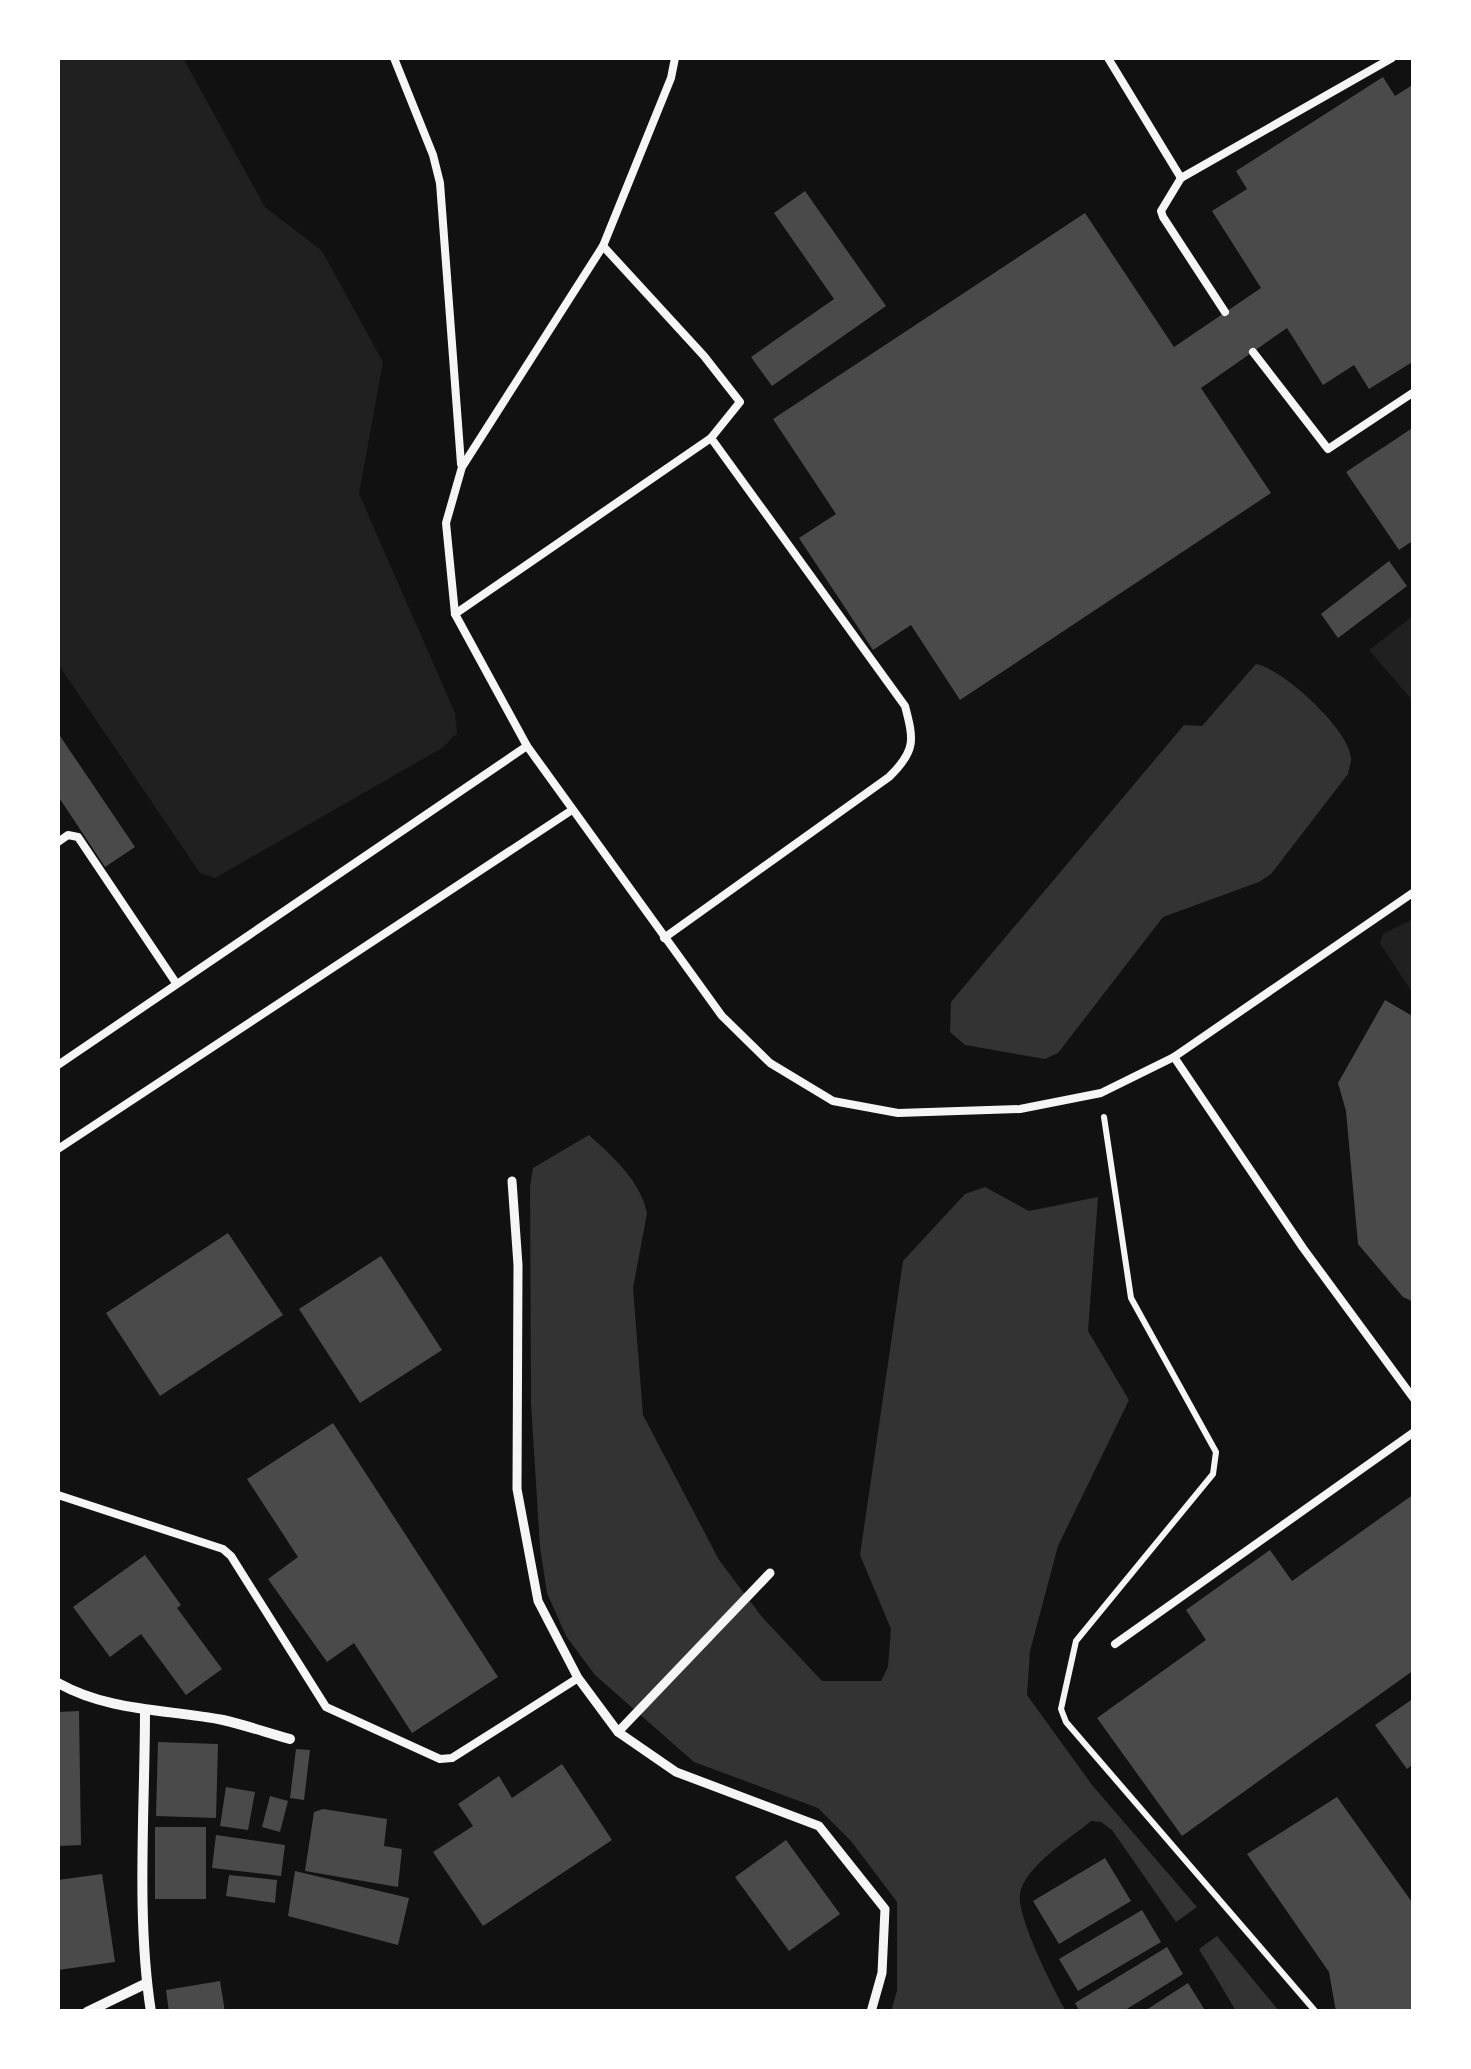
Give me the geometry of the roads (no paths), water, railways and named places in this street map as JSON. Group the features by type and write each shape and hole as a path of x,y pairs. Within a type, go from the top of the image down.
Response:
{"street":[{"path":"512,1181 518,1264 517,1489 538,1601 578,1678 618,1732 676,1772 820,1826 885,1909 882,1973 871,2012"},
{"path":"618,1732 770,1573"},
{"path":"58,1683 91,1699 144,1711 222,1720 290,1739"},
{"path":"144,1711 146,1983 151,2012"},
{"path":"87,2012 146,1983"}],"lane":[{"path":"394,58 434,155 440,183 462,467"},
{"path":"675,58 672,78 604,246 462,467 446,523 455,614 527,746 722,1016 770,1062 833,1101 898,1113 1020,1109 1101,1093 1174,1057 1414,892"},
{"path":"1108,58 1181,178"},
{"path":"1225,312 1161,211 1181,178 1392,58"},
{"path":"455,614 711,438 737,410 738,395 604,246"},
{"path":"1252,352 1328,449 1414,392"},
{"path":"664,938 889,777 905,762 913,739 905,706 711,438"},
{"path":"58,1064 527,746"},
{"path":"58,1148 572,810"},
{"path":"58,842 68,835 78,837 176,983"},
{"path":"1174,1057 1303,1248 1414,1399"},
{"path":"1115,1644 1414,1432"},
{"path":"58,1494 223,1549 326,1707 440,1759 452,1758 578,1678"}]}
